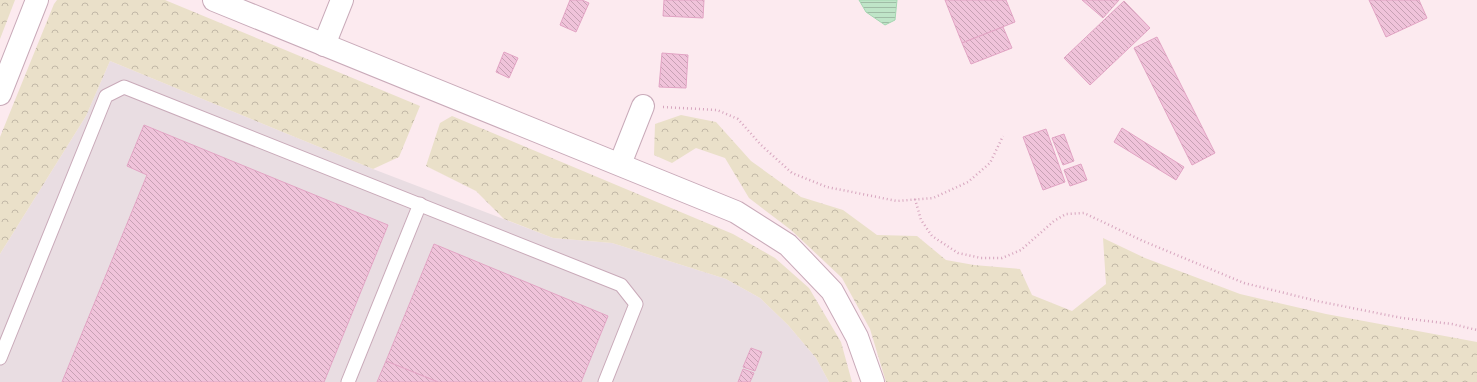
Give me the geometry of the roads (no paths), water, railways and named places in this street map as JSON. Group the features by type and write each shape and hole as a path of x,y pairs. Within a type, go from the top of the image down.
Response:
{"street":[{"path":"0,94 37,0"},
{"path":"214,0 736,212 788,245 832,292 857,337 873,382"},
{"path":"324,45 342,0"},
{"path":"620,164 643,106"}],"lane":[{"path":"0,358 106,96 124,87 621,285 636,304 605,382"},
{"path":"348,382 420,204"}]}
